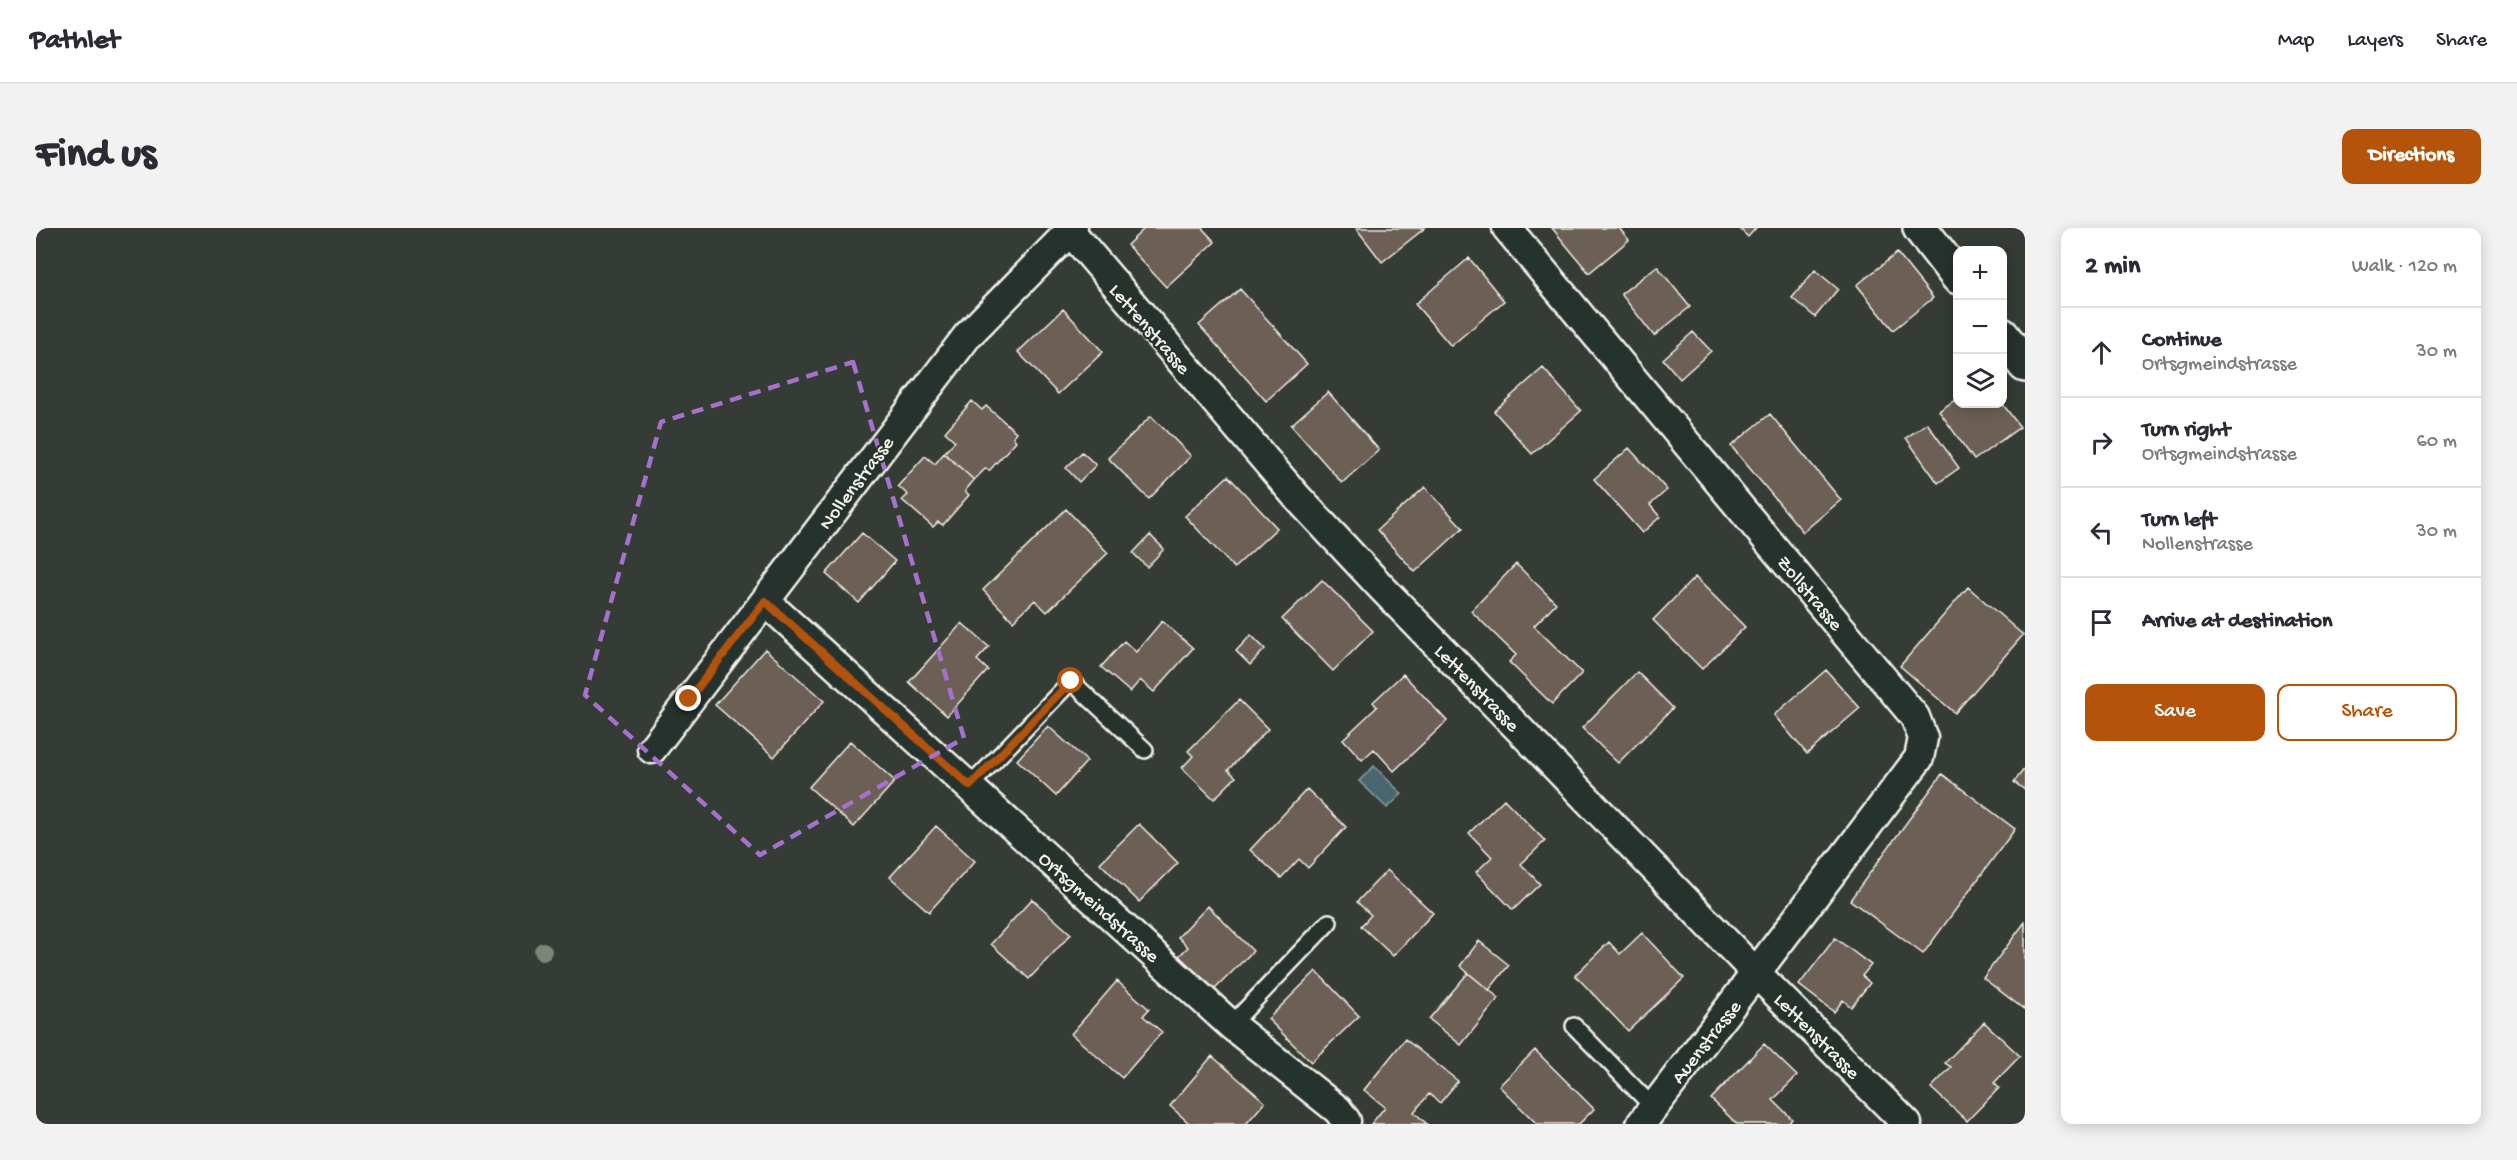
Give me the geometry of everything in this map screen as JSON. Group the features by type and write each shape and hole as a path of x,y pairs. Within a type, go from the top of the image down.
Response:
{"main road":[{"path":"1920,228 1953,271"},
{"path":"2007,342 2025,365"}],"street":[{"name":"Zollstrasse","path":"1507,228 1916,717 1923,738 1919,758 1757,974"},
{"name":"Lettenstrasse","path":"1071,229 1297,496 1757,974 1907,1124"},
{"name":"Nollenstrasse","path":"652,749 968,334 1071,229"},
{"name":"Ortsgmeindstrasse","path":"765,601 1232,1025 1338,1110 1346,1121"},
{"name":"Auenstrasse","path":"1647,1116 1757,974"}],"lane":[{"path":"970,786 1071,681 1145,750"},
{"path":"1232,1025 1329,922"},
{"name":"Auenstrasse","path":"1574,1026 1647,1116"}],"highlighted area":[{"path":"853,362 964,738 760,855 585,695 661,422"}],"water":[{"path":"1374,766 1402,794 1387,808 1359,781"}],"building":[{"path":"1145,228 1202,228 1215,242 1166,287 1127,245"},
{"path":"1356,228 1425,228 1382,262"},
{"path":"1552,228 1619,228 1629,240 1589,273"},
{"path":"1739,228 1756,228 1748,237"},
{"path":"1897,253 1933,298 1893,330 1857,285"},
{"path":"1469,258 1504,301 1451,346 1415,304"},
{"path":"1657,266 1690,307 1654,336 1621,294"},
{"path":"1815,270 1838,289 1815,317 1792,298"},
{"path":"1240,289 1307,364 1266,401 1199,325"},
{"path":"1063,309 1103,352 1058,394 1018,352"},
{"path":"1693,332 1711,351 1680,379 1663,359"},
{"path":"1543,368 1581,411 1532,454 1494,411"},
{"path":"1328,392 1379,450 1342,483 1291,425"},
{"path":"972,401 982,410 986,406 1016,432 1013,437 1016,441 989,471 986,468 974,480 944,453 955,441 945,432"},
{"path":"1953,401 1953,408 2006,408 2020,427 1974,460 1939,411"},
{"path":"1770,414 1841,500 1803,532 1731,446"},
{"path":"1151,416 1191,456 1149,499 1108,458"},
{"path":"1927,423 1959,468 1938,483 1906,438"},
{"path":"1629,448 1667,490 1650,505 1660,517 1642,533 1594,479"},
{"path":"1082,452 1096,465 1079,482 1066,468"},
{"path":"944,453 974,480 965,491 969,495 943,525 938,522 933,527 902,500 908,495 898,486 925,456 935,464"},
{"path":"1228,476 1277,528 1234,568 1185,516"},
{"path":"1425,487 1463,528 1415,572 1377,530"},
{"path":"1066,509 1108,553 1047,612 1035,600 1013,621 983,590"},
{"path":"862,533 895,561 859,603 826,574"},
{"path":"1150,535 1164,549 1147,567 1133,553"},
{"path":"1516,564 1556,603 1534,626 1582,673 1552,704 1509,662 1516,655 1471,611"},
{"path":"1695,577 1745,627 1702,669 1653,620"},
{"path":"1322,580 1373,631 1333,671 1282,619"},
{"path":"1968,587 2023,635 1955,713 1900,666"},
{"path":"1162,621 1193,648 1154,692 1140,680 1130,692 1101,667 1124,641 1136,652"},
{"path":"962,623 989,647 977,660 988,670 947,716 909,682"},
{"path":"1251,635 1265,649 1250,665 1236,651"},
{"path":"765,649 824,701 774,757 715,705"},
{"path":"1826,670 1860,708 1807,754 1774,715"},
{"path":"1637,672 1673,708 1618,763 1582,728"},
{"path":"1403,674 1447,721 1394,771 1374,749 1362,760 1343,739 1377,707 1373,702"},
{"path":"1239,700 1268,729 1228,770 1236,777 1214,799 1182,768 1193,756 1188,751"},
{"path":"1048,726 1087,761 1056,796 1017,760"},
{"path":"850,741 895,781 854,827 809,787"},
{"path":"2025,768 2025,790 2014,782"},
{"path":"1942,774 2015,829 1923,954 1850,900"},
{"path":"1307,789 1346,827 1308,868 1299,859 1281,878 1250,850"},
{"path":"1504,799 1545,841 1521,864 1540,884 1513,910 1476,872 1492,857 1469,833"},
{"path":"1139,824 1178,863 1139,902 1100,863"},
{"path":"936,826 975,861 929,912 890,877"},
{"path":"1387,870 1433,913 1393,956 1361,926 1371,915 1357,902"},
{"path":"1032,899 1071,934 1029,979 991,944"},
{"path":"1208,906 1253,951 1214,990 1179,956 1188,947 1178,937"},
{"path":"2025,922 2025,1010 1983,978"},
{"path":"1642,933 1684,978 1628,1031 1575,975 1609,942 1620,954"},
{"path":"1835,938 1871,965 1862,976 1870,983 1851,1007 1843,1000 1834,1012 1799,985"},
{"path":"1479,941 1509,965 1489,990 1460,966"},
{"path":"1316,971 1359,1016 1311,1062 1268,1019"},
{"path":"1468,973 1499,998 1461,1045 1429,1019"},
{"path":"1117,981 1149,1009 1143,1016 1162,1032 1122,1078 1071,1034"},
{"path":"1984,1022 2020,1056 1994,1083 1999,1088 1967,1121 1931,1088 1951,1067 1945,1063"},
{"path":"1405,1039 1458,1081 1440,1103 1429,1094 1414,1112 1427,1124 1371,1124 1385,1107 1364,1090"},
{"path":"1764,1044 1797,1076 1773,1100 1792,1119 1788,1124 1737,1124 1711,1099"},
{"path":"1535,1050 1594,1109 1579,1124 1537,1124 1499,1086"},
{"path":"1212,1056 1265,1102 1246,1124 1190,1124 1170,1106"}],"route":[{"path":"689,699 765,601 970,786 1071,681"}]}
